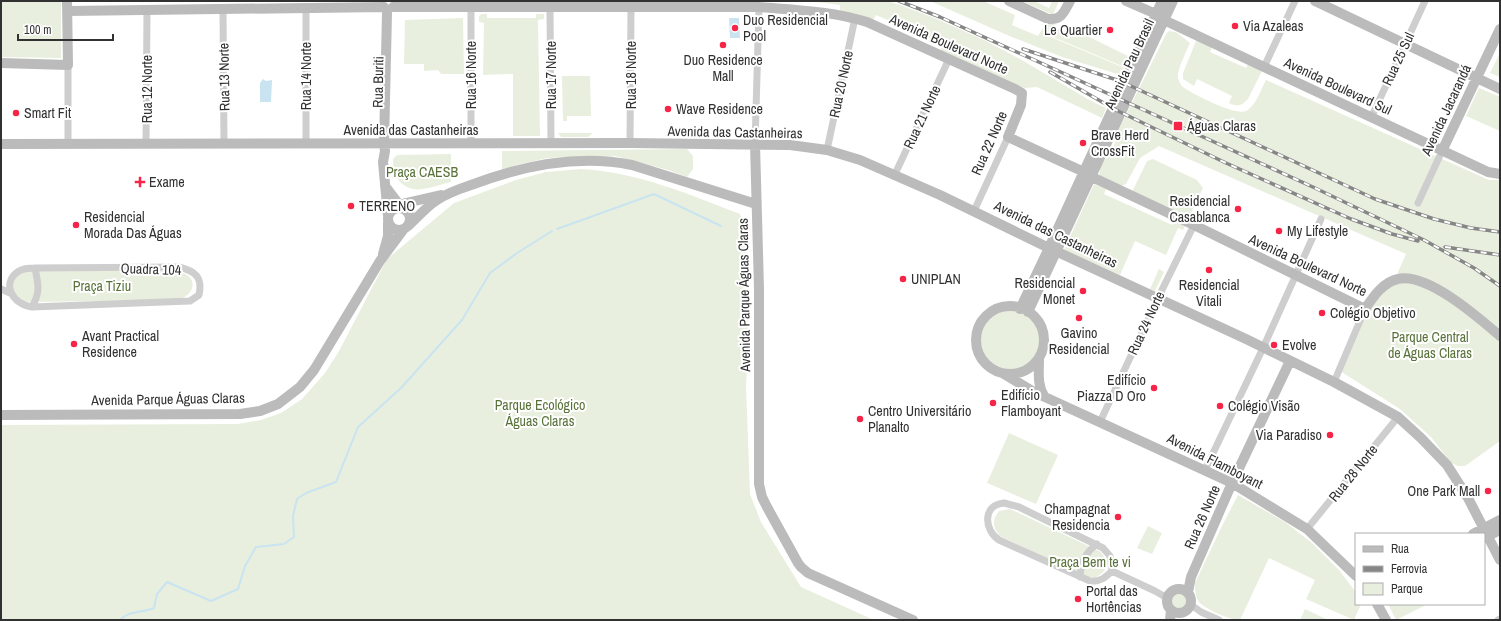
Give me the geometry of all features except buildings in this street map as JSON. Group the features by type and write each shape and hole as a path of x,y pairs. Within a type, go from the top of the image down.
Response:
{"street":[{"path":"1009,1 1048,19 1060,17 1064,13 1070,1"},
{"name":"Avenida Boulevard Sul","path":"1126,1 1442,151 1488,172 1500,174"},
{"name":"Avenida Pau Brasil","path":"1160,17 1162,1"},
{"name":"Avenida Pau Brasil","path":"1024,310 1088,175 1160,17 1173,1"},
{"path":"1264,67 1294,1"},
{"path":"1314,1 1500,89"},
{"name":"Rua 25 Sul","path":"1371,118 1425,1"},
{"path":"67,6 68,145"},
{"name":"Avenida Boulevard Norte","path":"67,6 147,10 389,6 759,7 813,11 855,18 867,22 1016,89"},
{"name":"Rua Buriti","path":"388,220 383,162 386,146 389,6"},
{"name":"Rua 16 Norte","path":"471,6 471,144"},
{"name":"Rua 17 Norte","path":"550,7 551,144"},
{"name":"Rua 18 Norte","path":"630,143 631,7"},
{"path":"756,204 755,144 759,7"},
{"name":"Rua 14 Norte","path":"306,8 306,144"},
{"name":"Rua 13 Norte","path":"223,9 224,144"},
{"name":"Rua 12 Norte","path":"146,144 147,10"},
{"name":"Rua 20 Norte","path":"827,150 855,18"},
{"name":"Avenida Jacarandá","path":"1418,202 1500,29"},
{"name":"Rua 21 Norte","path":"895,174 949,59"},
{"path":"1,64 68,65"},
{"name":"Rua 22 Norte","path":"974,210 1008,137 1023,99 1022,93 1016,89"},
{"name":"Avenida Boulevard Norte","path":"1008,137 1194,225 1295,276 1365,309 1376,293 1386,285 1397,279 1414,279 1427,284 1452,299 1471,312 1500,336"},
{"name":"Avenida das Castanheiras","path":"1,144 306,144 386,146 630,143 790,145 827,150 860,160 895,174 974,210 1334,382 1398,417 1422,438 1448,465 1484,533"},
{"name":"Avenida Parque Águas Claras","path":"1,415 240,414 260,410 278,404 300,387 314,370 380,261 406,228 436,200 502,173 540,165 598,160 632,165 756,204 759,297 760,484 762,497 801,567 808,572 913,620"},
{"path":"385,186 398,202 399,208"},
{"name":"Avenida Parque Águas Claras","path":"399,208 401,205 406,203 451,193"},
{"path":"399,208 406,210 410,216 410,223 406,228 396,230 390,226 388,220 391,211 399,208"},
{"path":"1205,470 1263,348 1321,219"},
{"name":"Avenida Parque Águas Claras","path":"380,261 388,236 388,220"},
{"name":"Rua 24 Norte","path":"1100,422 1194,225"},
{"name":"Quadra 104","path":"1,285 10,281 19,271 35,268 178,267 195,273 200,285 199,296 190,301 184,302 32,307 21,304 14,299 10,293 1,289"},
{"path":"32,307 37,297 39,286 35,268"},
{"path":"10,281 10,293"},
{"path":"1039,359 1030,368 1017,374 1004,374 994,370 982,359 976,343 977,332 981,322 988,314 998,308 1009,306 1024,310 1036,318 1042,327 1044,338 1043,349 1039,359 1038,383 1044,396"},
{"path":"1334,382 1365,309"},
{"name":"Rua 26 Norte","path":"1184,591 1232,483 1290,361"},
{"name":"Avenida Flamboyant","path":"1004,374 1034,392 1232,483 1308,529 1355,575"},
{"name":"Rua 28 Norte","path":"1308,529 1398,417"},
{"path":"998,504 1011,504 1097,544 1106,550 1110,556 1112,571 1106,577 1096,582 1080,577 992,536 987,524 987,518 992,508 998,504"},
{"path":"1485,534 1500,520"},
{"path":"1485,534 1500,530"},
{"name":"Avenida das Castanheiras","path":"1485,534 1500,560"},
{"path":"1080,577 1084,557 1097,544"},
{"path":"1112,571 1168,596"},
{"path":"1178,613 1190,598 1184,591 1176,589 1168,596 1166,602 1178,613 1201,612 1219,620"},
{"path":"1378,605 1386,620"}],"green space":[{"path":"1,1 61,2 61,58 1,57"},
{"path":"809,1 887,1 900,5 937,19 984,40 1106,108 1102,118 1037,87 1025,88 1016,85 940,51 943,44 876,15 873,20 857,14 840,11 840,5"},
{"path":"930,1 983,1 1015,15 1012,25 1038,36 1044,27 1054,23 1058,29 1065,31 1071,28 1134,59 1129,69 1051,36 1127,69 1124,76 1062,57 1007,35"},
{"path":"1022,1 1034,1 1049,8 1052,1 1059,1 1053,15"},
{"path":"482,14 487,14 487,18 536,18 536,14 544,14 544,19 538,20 540,136 513,136 513,74 483,75 484,23 479,22 479,16"},
{"path":"463,18 464,74 441,74 438,70 424,71 424,64 404,64 405,20"},
{"name":"Parque Central de Águas Claras","path":"1169,31 1176,32 1190,43 1182,60 1178,79 1185,88 1207,100 1234,111 1246,111 1253,105 1266,80 1489,180 1500,180 1500,441 1465,466 1458,466 1451,463 1431,437 1400,409 1340,371 1372,302 1394,281 1406,254 1159,146 1140,158 1126,184 1118,187 1099,178 1100,167 1113,149 1119,129 1166,34"},
{"path":"1198,36 1214,43 1210,52 1246,68 1250,61 1264,67 1248,99 1244,103 1237,105 1229,103 1232,96 1197,79 1194,86 1183,79 1183,73"},
{"path":"1500,53 1500,77 1490,73"},
{"path":"562,76 590,76 591,116 567,116 567,121 563,121"},
{"path":"1479,88 1500,97 1500,131 1466,116"},
{"path":"558,133 593,133 588,137 561,137"},
{"path":"687,149 693,156 693,169 687,177 668,170 615,156 547,158 502,170 502,151"},
{"name":"Praça CAESB","path":"451,154 451,182 426,188 410,188 404,186 400,182 394,172 393,159 397,155"},
{"path":"1153,159 1197,180 1203,188 1188,219 1132,192 1147,161"},
{"name":"Parque Ecológico Águas Claras","path":"581,169 622,174 642,179 682,192 740,214 747,235 748,347 746,386 750,494 761,522 801,587 874,620 1,620 1,425 238,424 261,420 281,413 302,399 325,373 339,351 387,259 454,203 516,180 546,172"},
{"path":"1094,184 1106,189 1104,194 1172,225 1175,221 1185,226 1183,230 1178,228 1166,255 1135,241 1120,275 1064,250"},
{"path":"1159,269 1164,272 1155,291 1150,289"},
{"name":"Praça Tiziu","path":"33,270 177,271 184,273 189,277 193,286 188,294 183,298 176,300 25,302 15,296 10,287 19,272"},
{"path":"1009,308 1021,310 1032,317 1039,328 1041,340 1039,352 1032,363 1021,370 1009,372 997,370 986,363 979,352 977,340 979,328 986,317 997,310"},
{"path":"1009,433 1058,455 1036,504 987,483"},
{"path":"1238,495 1285,522 1312,543 1339,570 1355,591 1355,605 1361,605 1354,620 1306,599 1315,580 1269,558 1240,620 1218,614 1202,605 1196,595 1195,583"},
{"name":"Praça Bem te vi","path":"1010,509 1101,552 1106,560 1105,569 1095,578 1087,577 1000,536 994,527 995,517 999,511"},
{"path":"1148,526 1162,533 1152,554 1137,548"},
{"path":"1176,591 1183,594 1186,601 1183,608 1176,611 1169,608 1166,601 1169,594"},
{"path":"1388,605 1426,605 1396,620"},
{"path":"1305,609 1328,620 1300,620"}],"water":[{"name":"Duo Residencial Pool","path":"729,18 739,18 740,38 730,38"},
{"path":"263,79 266,81 272,80 271,102 260,102 260,83"}],"waterway":[{"path":"557,229 654,194 721,226"},
{"path":"120,620 132,613 154,608 157,594 167,582 211,601 238,589 245,566 256,547 284,544 294,537 293,516 297,499 306,493 336,482 358,427 401,388 462,320 490,273 517,253 552,231"}],"railway":[{"path":"899,1 940,17 1315,188 1424,240 1474,268 1500,286"},
{"path":"1023,49 1120,81 1375,199 1434,219 1471,228 1500,232"},
{"path":"1050,72 1116,110 1226,163 1351,219 1392,234 1418,241"},
{"path":"1445,247 1500,255"}],"place":[{"name":"Via Azaleas","path":"1235,26"},
{"name":"Duo Residencial Pool","path":"735,28"},
{"name":"Le Quartier","path":"1110,30"},
{"name":"Duo Residence Mall","path":"723,45"},
{"name":"Wave Residence","path":"668,109"},
{"name":"Smart Fit","path":"16,113"},
{"name":"Águas Claras","path":"1178,126"},
{"name":"Brave Herd CrossFit","path":"1083,143"},
{"name":"Exame","path":"140,182"},
{"name":"TERRENO","path":"351,206"},
{"name":"Residencial Casablanca","path":"1238,209"},
{"name":"Residencial Morada Das Águas","path":"76,225"},
{"name":"My Lifestyle","path":"1279,231"},
{"name":"Residencial Vitali","path":"1209,270"},
{"name":"UNIPLAN","path":"903,279"},
{"name":"Residencial Monet","path":"1083,291"},
{"name":"Colégio Objetivo","path":"1322,313"},
{"name":"Gavino Residencial","path":"1079,318"},
{"name":"Avant Practical Residence","path":"74,344"},
{"name":"Evolve","path":"1274,345"},
{"name":"Edifício Piazza D Oro","path":"1154,388"},
{"name":"Edifício Flamboyant","path":"993,403"},
{"name":"Colégio Visão","path":"1220,406"},
{"name":"Centro Universitário Planalto","path":"860,419"},
{"name":"Via Paradiso","path":"1330,435"},
{"name":"One Park Mall","path":"1488,491"},
{"name":"Champagnat Residencia","path":"1118,517"},
{"name":"Portal das Hortências","path":"1078,599"}]}
